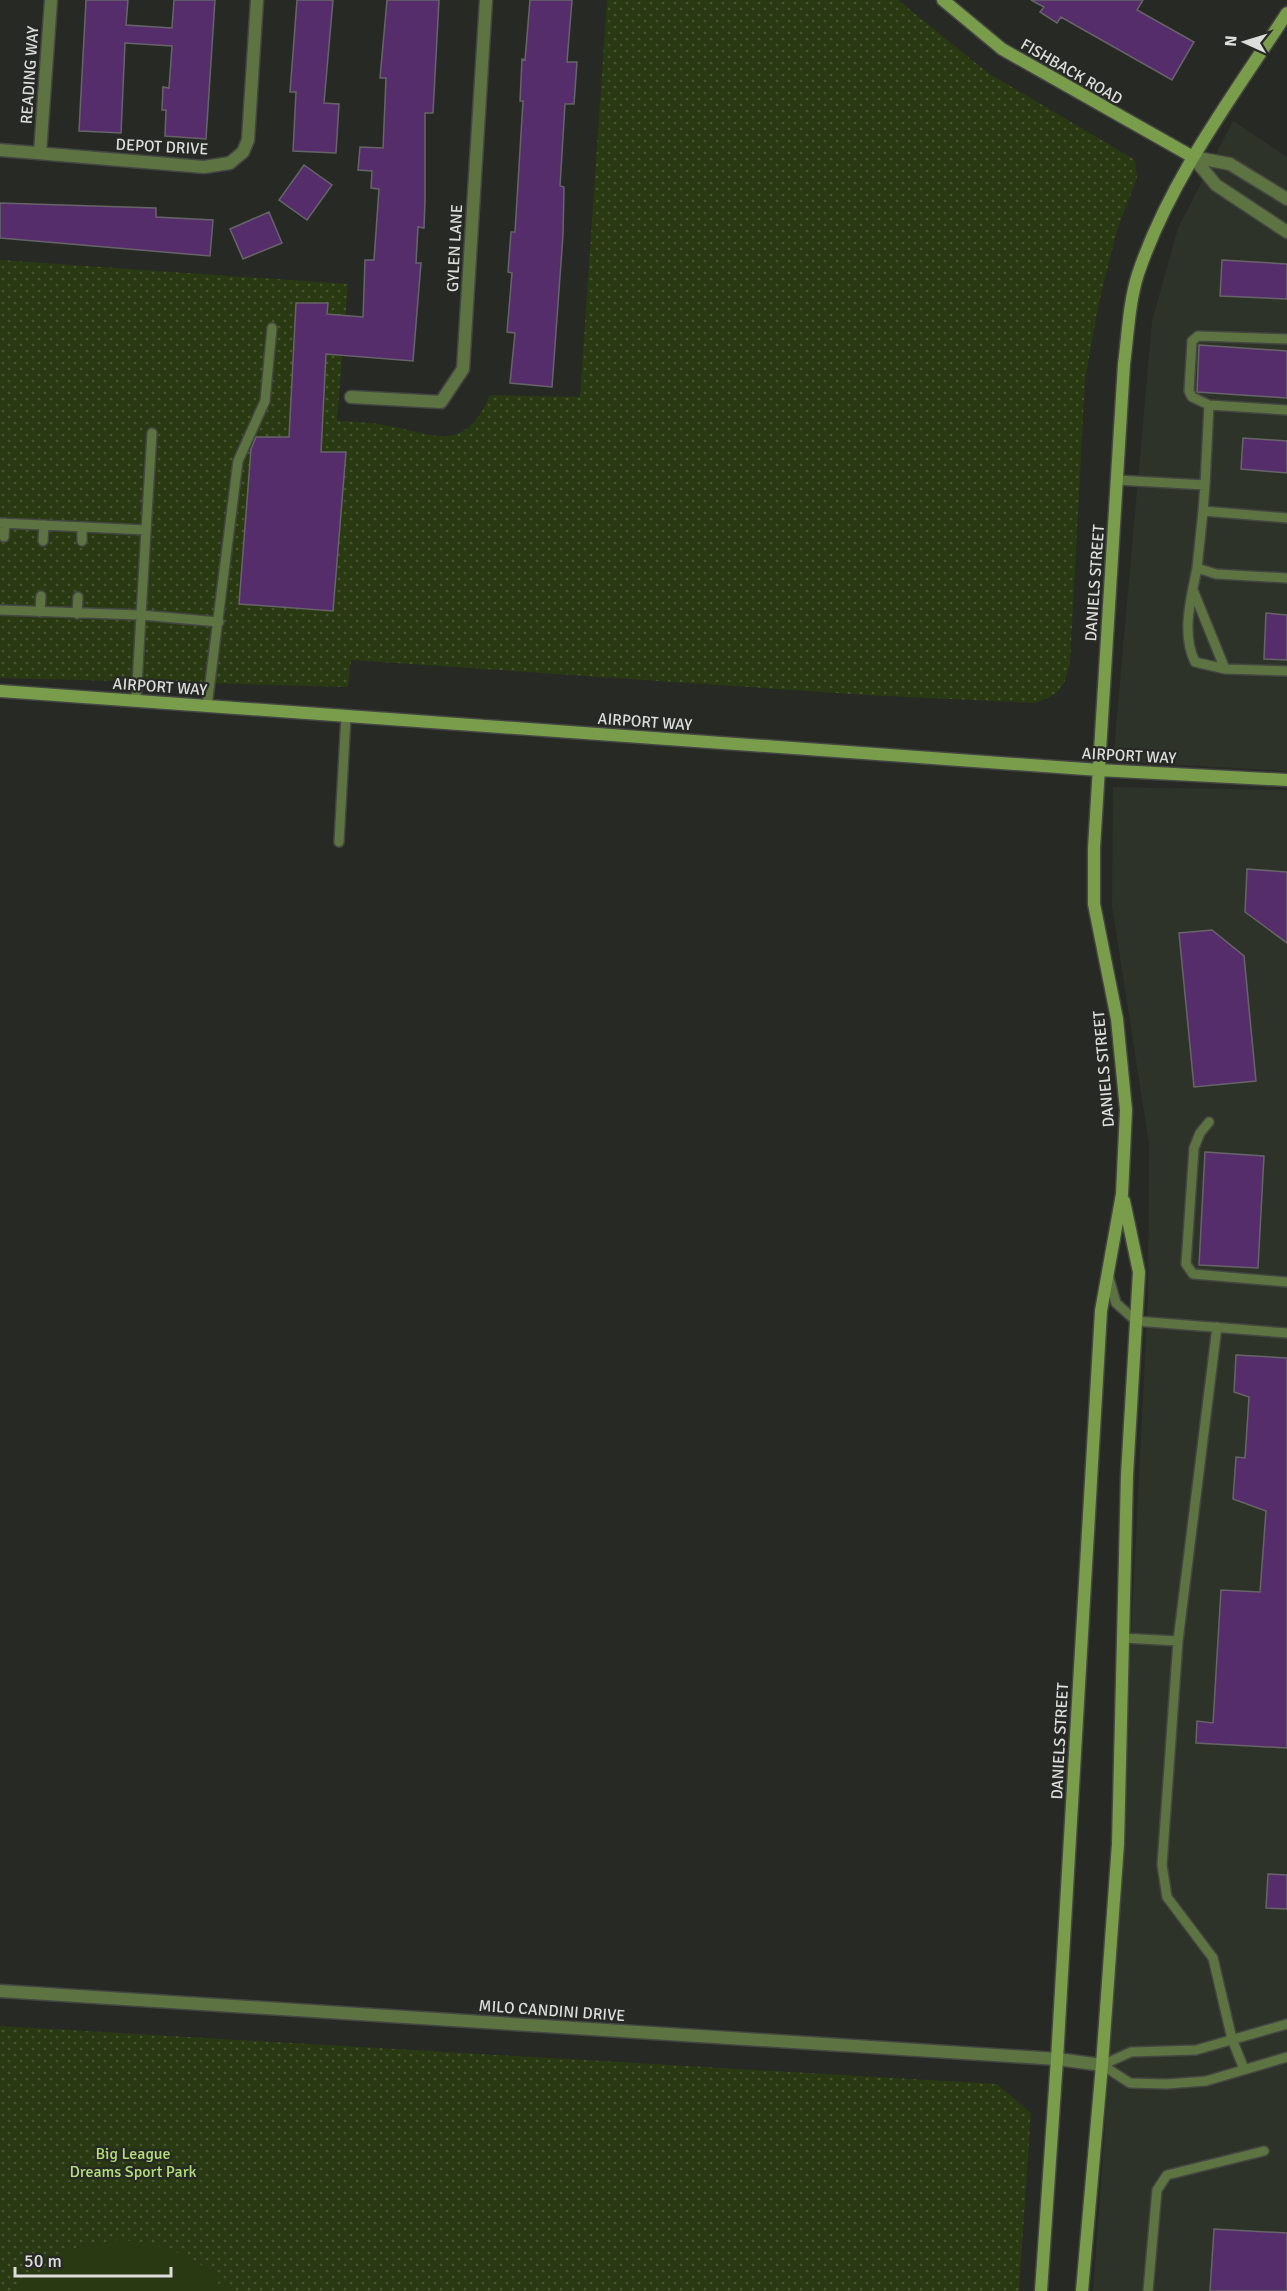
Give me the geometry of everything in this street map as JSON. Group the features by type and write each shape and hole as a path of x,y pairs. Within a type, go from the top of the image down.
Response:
{"main road":[{"name":"FISHBACK ROAD","path":"944,0 1002,50 1193,157"},
{"name":"DANIELS STREET","path":"1041,2291 1101,1311 1122,1194 1126,1110 1117,1019 1094,904 1094,848 1124,364 1133,295 1156,229 1193,157 1287,13"},
{"name":"AIRPORT WAY","path":"0,691 1099,771 1287,780"},
{"name":"DANIELS STREET","path":"1082,2291 1118,1844 1122,1638 1139,1272 1122,1194"}],"street":[{"name":"READING WAY","path":"40,153 51,0"},
{"name":"DEPOT DRIVE","path":"0,150 154,164 204,166 230,163 243,152 248,140 257,0"},
{"name":"GYLEN LANE","path":"351,397 441,402 464,369 486,0"},
{"name":"FISHBACK ROAD","path":"1193,157 1230,164 1287,200"},
{"name":"FISHBACK ROAD","path":"1193,157 1216,185 1287,232"},
{"name":"MILO CANDINI DRIVE","path":"0,1991 1057,2059 1102,2065"}],"lane":[{"path":"207,706 238,461 265,401 272,328"},
{"path":"1287,339 1198,336 1192,341 1188,392 1192,397 1209,405 1287,410"},
{"path":"1209,405 1203,511 1188,647 1195,662 1225,669 1287,671"},
{"path":"136,701 152,434"},
{"path":"1117,480 1205,485"},
{"path":"1203,511 1287,518"},
{"path":"4,537 3,523 146,530"},
{"path":"44,525 44,541"},
{"path":"82,528 82,541"},
{"path":"1197,568 1216,574 1287,578"},
{"path":"1193,590 1225,669"},
{"path":"40,612 41,596"},
{"path":"77,614 78,597"},
{"path":"0,610 141,615 219,621"},
{"path":"339,842 346,716"},
{"path":"1209,1122 1200,1133 1194,1148 1186,1264 1192,1274 1287,1282"},
{"path":"1107,1273 1116,1303 1136,1321 1287,1333"},
{"path":"1217,1327 1178,1641 1162,1865 1167,1897 1213,1958 1233,2039 1244,2069"},
{"path":"1122,1638 1178,1641"},
{"path":"1102,2065 1131,2052 1196,2050 1287,2024"},
{"path":"1102,2065 1130,2083 1167,2085 1206,2081 1287,2057"},
{"path":"1148,2291 1157,2190 1167,2175 1264,2151"}],"shaded area":[{"path":"1233,121 1287,157 1287,771 1113,761 1152,321 1178,228"},
{"path":"1113,787 1287,790 1287,2291 1093,2291 1109,2073 1148,1298 1149,1144 1112,906"}],"green space":[{"path":"607,0 898,0 988,73 1135,160 1137,178 1117,230 1098,307 1085,380 1070,663 1066,679 1060,689 1050,697 1034,703 866,695 351,660 348,687 0,678 0,260 348,284 337,421 379,424 444,436 457,434 469,427 480,415 490,395 580,397"},
{"name":"Big League Dreams Sport Park","path":"0,2026 997,2084 1031,2113 1019,2291 0,2291"},
{"path":"118,2240 146,2243 172,2250 209,2270 220,2278 217,2282 230,2291 9,2291 45,2269 59,2254 70,2249"}],"building":[{"path":"86,0 128,0 126,25 172,28 174,0 215,0 206,139 165,136 166,110 162,110 163,87 169,88 172,46 125,43 121,133 79,131"},
{"path":"297,0 333,0 324,103 339,104 336,153 293,151 296,92 290,92"},
{"path":"387,0 439,0 433,113 425,113 424,228 418,227 416,263 421,263 413,361 326,354 321,452 346,452 333,611 239,604 251,449 256,437 289,437 296,303 328,303 327,314 363,317 365,260 374,260 379,189 371,188 372,171 358,170 360,147 383,148 386,78 380,78"},
{"path":"530,0 572,0 567,62 577,62 574,104 565,104 560,186 564,187 563,235 552,387 510,383 515,333 507,332 512,273 508,272 511,232 515,232 523,101 520,101 522,59 525,60"},
{"path":"1031,0 1143,0 1137,10 1194,42 1172,80 1061,17 1057,23 1040,12 1044,7"},
{"path":"304,165 332,185 307,220 279,200"},
{"path":"0,203 156,208 156,217 213,220 210,256 0,238"},
{"path":"269,212 282,243 243,259 230,229"},
{"path":"1222,260 1287,264 1287,299 1220,296"},
{"path":"1199,345 1287,351 1287,398 1197,392"},
{"path":"1243,438 1287,441 1287,473 1241,469"},
{"path":"1266,613 1287,615 1287,660 1264,659"},
{"path":"1247,869 1287,872 1287,943 1245,912"},
{"path":"1212,930 1244,956 1256,1081 1194,1087 1179,933"},
{"path":"1205,1152 1264,1156 1258,1268 1199,1265"},
{"path":"1236,1355 1287,1358 1287,1748 1196,1743 1197,1721 1213,1723 1221,1590 1260,1592 1266,1511 1233,1499 1236,1457 1245,1458 1249,1397 1234,1392"},
{"path":"1268,1874 1287,1875 1287,1909 1266,1908"},
{"path":"1214,2229 1287,2233 1287,2291 1210,2291"}]}
